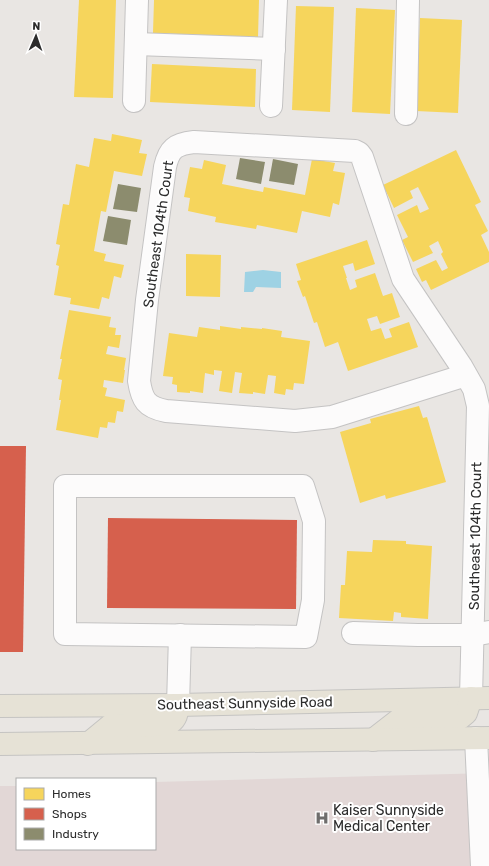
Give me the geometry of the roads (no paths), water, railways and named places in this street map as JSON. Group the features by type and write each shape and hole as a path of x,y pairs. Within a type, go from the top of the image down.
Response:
{"main road":[{"name":"Southeast Sunnyside Road","path":"0,706 178,705 480,698"},
{"path":"373,740 400,719 460,718 480,698"},
{"path":"88,744 111,724 160,725 170,723 175,718 178,705"},
{"path":"0,744 483,738"}],"street":[{"path":"134,101 137,0"},
{"path":"271,106 276,0"},
{"path":"406,114 408,0"},
{"path":"136,44 274,49"},
{"name":"Southeast 104th Court","path":"466,375 332,418 295,422 155,409 146,402 140,392 139,381 147,300 167,157 174,148 183,143 194,142 355,151 362,157 403,279 461,366 474,389 478,406 483,429 480,698"},
{"path":"65,486 303,486 314,520 313,600 306,638 180,635 66,634 65,486"},
{"path":"353,633 418,635 481,633"},
{"path":"178,705 180,635"},
{"path":"482,866 483,738"}],"water":[{"path":"263,270 281,272 281,288 256,287 253,292 244,292 245,272"}],"place":[{"name":"Kaiser Sunnyside Medical Center","path":"322,818"}]}
